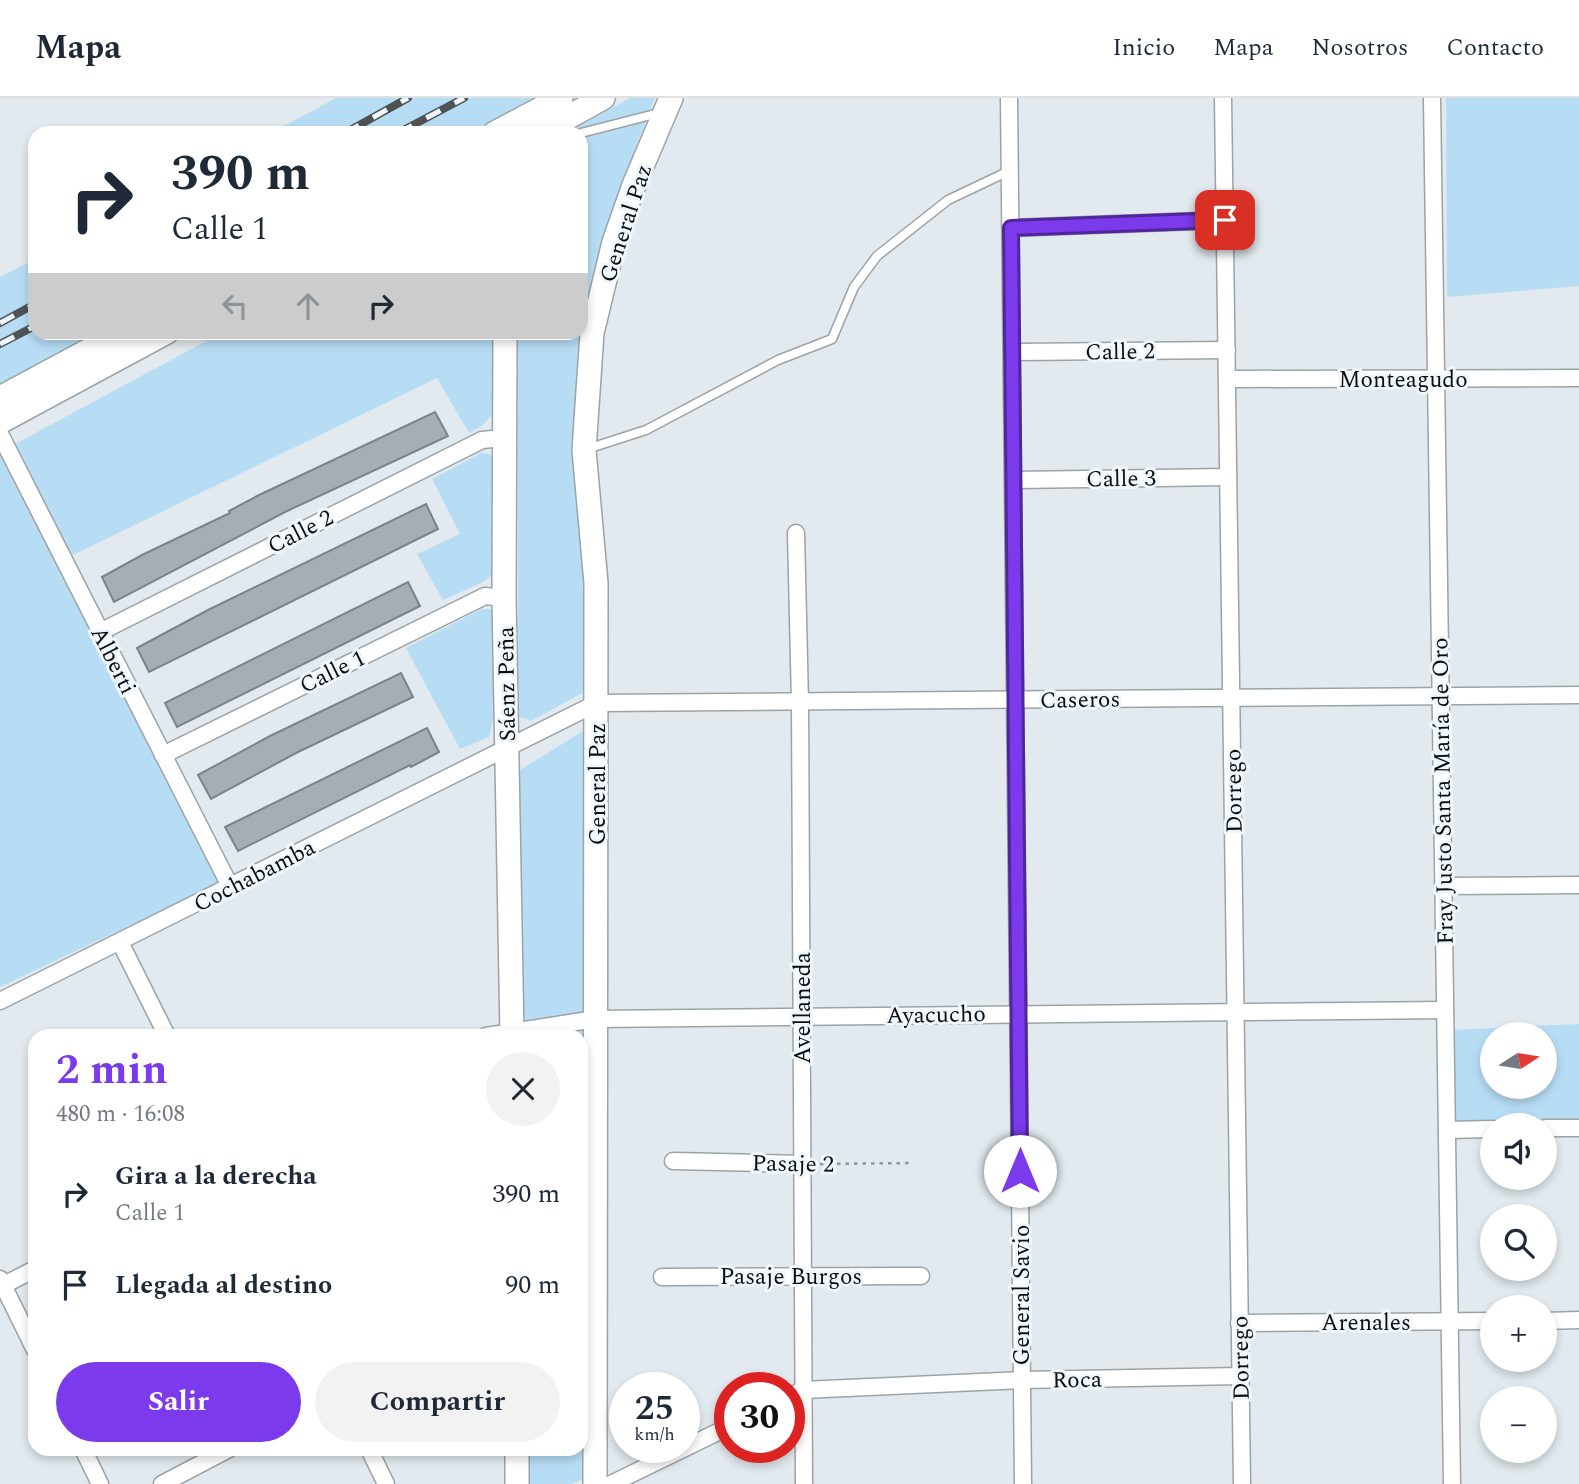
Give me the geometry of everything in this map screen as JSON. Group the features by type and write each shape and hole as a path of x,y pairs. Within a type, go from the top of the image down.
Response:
{"street":[{"path":"511,126 561,98"},
{"path":"553,126 603,98"},
{"name":"General Savio","path":"1009,98 1023,1484"},
{"name":"Dorrego","path":"1223,98 1242,1484"},
{"name":"Fray Justo Santa María de Oro","path":"1432,98 1452,1484"},
{"name":"General Paz","path":"595,1484 596,583 584,450 592,333 614,242 634,185 668,105"},
{"path":"1011,228 1225,220"},
{"path":"0,398 108,340"},
{"path":"0,422 152,340"},
{"name":"Sáenz Peña","path":"505,340 504,598 512,1029"},
{"name":"Calle 2","path":"1013,352 1227,349"},
{"name":"Monteagudo","path":"1227,379 1579,378"},
{"name":"Alberti","path":"0,434 230,886"},
{"name":"Calle 2","path":"100,632 482,440 503,438"},
{"name":"Calle 3","path":"1014,480 1228,477"},
{"name":"Avellaneda","path":"796,533 800,703 803,1276 797,1372"},
{"name":"Calle 1","path":"163,755 485,596 504,598"},
{"name":"Caseros","path":"508,749 597,703 1579,695"},
{"name":"Cochabamba","path":"0,1000 508,749"},
{"path":"1443,886 1579,885"},
{"path":"120,942 164,1029"},
{"name":"Ayacucho","path":"543,1029 595,1019 1445,1010"},
{"path":"1557,1128 1579,1128"},
{"path":"1447,1130 1480,1129"},
{"name":"Pasaje 2","path":"673,1161 802,1164"},
{"path":"28,1272 1,1284 28,1336"},
{"name":"Pasaje Burgos","path":"662,1277 921,1276"},
{"path":"1557,1321 1579,1320"},
{"name":"Arenales","path":"1240,1323 1480,1321"},
{"name":"Roca","path":"805,1392 1022,1380 1240,1376"},
{"path":"611,1484 714,1434"},
{"path":"86,1456 100,1484"},
{"path":"162,1484 216,1456"},
{"path":"372,1456 386,1484"},
{"path":"517,1456 517,1484"},
{"name":"Avellaneda","path":"802,1463 804,1484"}],"lane":[{"path":"588,131 668,105"},
{"path":"584,450 646,430 778,360 832,339 855,286 877,256 948,200 1010,170"}],"path":[{"name":"Pasaje 2","path":"802,1164 912,1163"}],"shaded area":[{"path":"336,98 561,98 508,126 284,126"},
{"path":"630,98 655,98 610,214 588,313 588,126 580,126"},
{"path":"1446,98 1579,98 1579,286 1447,297"},
{"path":"28,263 28,340 110,340 0,398 0,277"},
{"path":"208,340 493,340 493,413 483,425 469,433 437,378 71,556 15,444"},
{"path":"518,340 584,340 588,690 531,721 518,716"},
{"path":"0,452 219,883 0,987"},
{"path":"481,453 490,454 493,460 493,574 483,582 443,600 417,554 460,534 432,479"},
{"path":"482,609 493,609 494,715 489,737 460,749 406,648"},
{"path":"588,728 587,1029 519,1029 515,773"},
{"path":"1579,1024 1579,1123 1557,1124 1557,1113 1480,1113 1480,1126 1453,1127 1451,1030 1480,1029 1480,1099 1558,1099 1558,1025"},
{"path":"526,1456 586,1456 586,1477 572,1484 527,1484"}],"building":[{"path":"435,412 448,436 285,512 114,602 102,577 230,513 229,511 257,496"},
{"path":"426,504 438,529 149,672 137,648 208,610"},
{"path":"408,582 420,606 177,727 165,703"},
{"path":"401,673 413,697 296,753 211,799 198,775 270,736"},
{"path":"427,728 439,752 238,851 225,827"}],"railway":[{"path":"358,126 408,98"},
{"path":"411,126 464,98"},
{"path":"0,323 28,308"},
{"path":"0,344 28,330"}],"route":[{"path":"1020,1171 1011,228 1225,220"}]}
